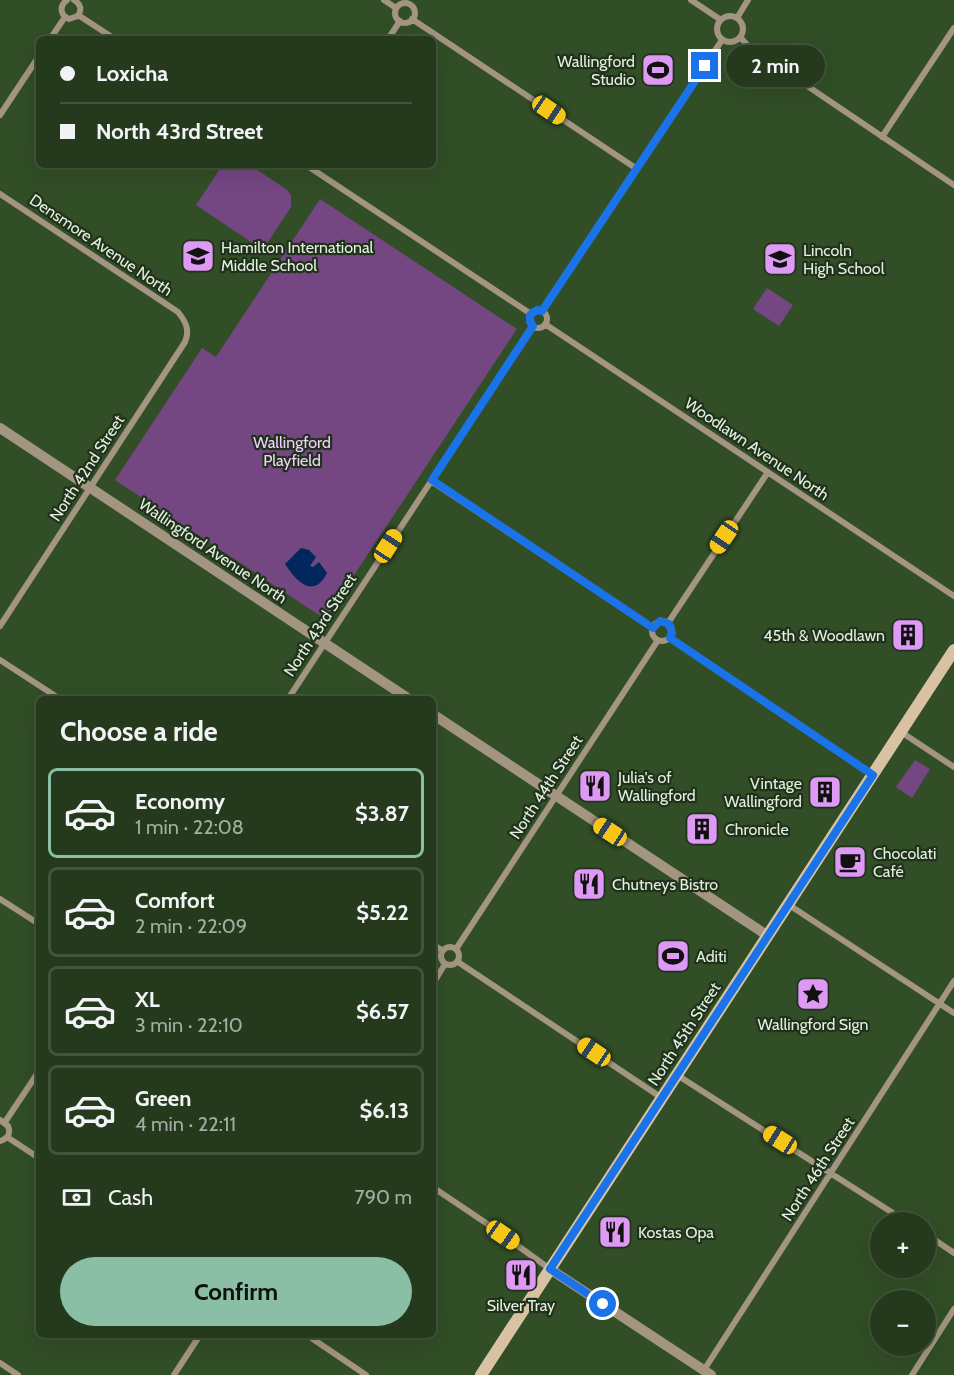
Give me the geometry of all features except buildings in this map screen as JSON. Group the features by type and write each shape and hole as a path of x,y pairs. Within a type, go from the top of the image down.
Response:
{"main road":[{"name":"North 45th Street","path":"481,1375 954,650"}],"street":[{"path":"62,1 61,10 65,17 72,19 78,15 80,7 76,0"},
{"path":"384,0 396,8"},
{"path":"691,0 721,20"},
{"path":"737,18 748,0"},
{"path":"403,3 412,3 414,11 412,19 405,22 400,21 395,15 396,8 403,3"},
{"path":"78,15 110,36"},
{"path":"727,16 737,18 744,31 741,38 731,43 722,40 717,33 721,20 727,16"},
{"path":"53,36 65,17"},
{"path":"412,19 637,169"},
{"path":"390,36 400,21"},
{"path":"882,136 954,28"},
{"path":"741,38 747,46 954,185"},
{"path":"542,311 722,40"},
{"path":"0,115 36,61"},
{"path":"311,168 531,314"},
{"name":"Densmore Avenue North","path":"0,194 178,312 185,321"},
{"path":"537,310 542,311 547,317 545,324 539,327 533,326 530,321 531,314 537,310"},
{"name":"North 42nd Street","path":"0,626 185,342 188,333 185,321"},
{"name":"Woodlawn Avenue North","path":"545,324 954,596"},
{"name":"North 43rd Street","path":"290,696 533,326"},
{"name":"Wallingford Avenue North","path":"0,428 404,696"},
{"path":"668,623 768,472"},
{"path":"432,480 653,628 654,637 658,640 663,641 670,638"},
{"path":"653,628 660,621 668,623 672,630 670,638"},
{"path":"670,638 873,775"},
{"name":"North 44th Street","path":"456,949 658,640"},
{"path":"0,660 55,696"},
{"path":"436,716 768,936"},
{"path":"901,732 954,767"},
{"path":"0,898 36,922"},
{"path":"788,904 954,1013"},
{"path":"436,946 443,951"},
{"path":"449,947 456,949 460,955 458,962 450,966 446,964 441,958 443,951 449,947"},
{"path":"458,962 662,1098"},
{"path":"436,979 446,964"},
{"name":"North 46th Street","path":"707,1373 954,981"},
{"path":"0,1141 7,1137 9,1129 3,1121 36,1075"},
{"path":"677,1075 892,1212"},
{"path":"7,1137 36,1156"},
{"path":"436,1189 550,1269 707,1373"},
{"path":"936,1241 954,1253"},
{"path":"912,1375 954,1310"},
{"path":"174,1375 198,1338"},
{"path":"311,1338 366,1375"},
{"path":"0,1363 18,1375"}],"green space":[{"path":"216,168 230,168 235,171 237,168 254,168 286,189 291,195 291,207 262,251 196,205 219,170"},
{"name":"Wallingford Playfield","path":"320,199 517,329 325,619 115,480 202,348 216,357"},
{"path":"767,288 793,305 779,326 753,309"},
{"path":"915,760 930,769 912,798 896,787"}],"water":[{"path":"301,548 309,550 316,557 310,566 313,567 319,562 327,573 316,586 304,585 285,564"}],"place":[{"name":"Wallingford Studio","path":"658,70"},
{"name":"Hamilton International Middle School","path":"198,256"},
{"name":"Lincoln High School","path":"780,259"},
{"name":"45th & Woodlawn","path":"908,635"},
{"name":"Julia's of Wallingford","path":"595,786"},
{"name":"Vintage Wallingford","path":"825,792"},
{"name":"Chronicle","path":"702,829"},
{"name":"Chocolati Café","path":"850,862"},
{"name":"Chutneys Bistro","path":"589,884"},
{"name":"Aditi","path":"673,956"},
{"name":"Wallingford Sign","path":"813,994"},
{"name":"Kostas Opa","path":"615,1232"},
{"name":"Silver Tray","path":"521,1275"}],"route":[{"path":"603,1304 550,1269 873,775 670,638 672,633 669,624 660,621 653,628 432,480 533,326 530,315 534,311 542,311 705,66"}]}
